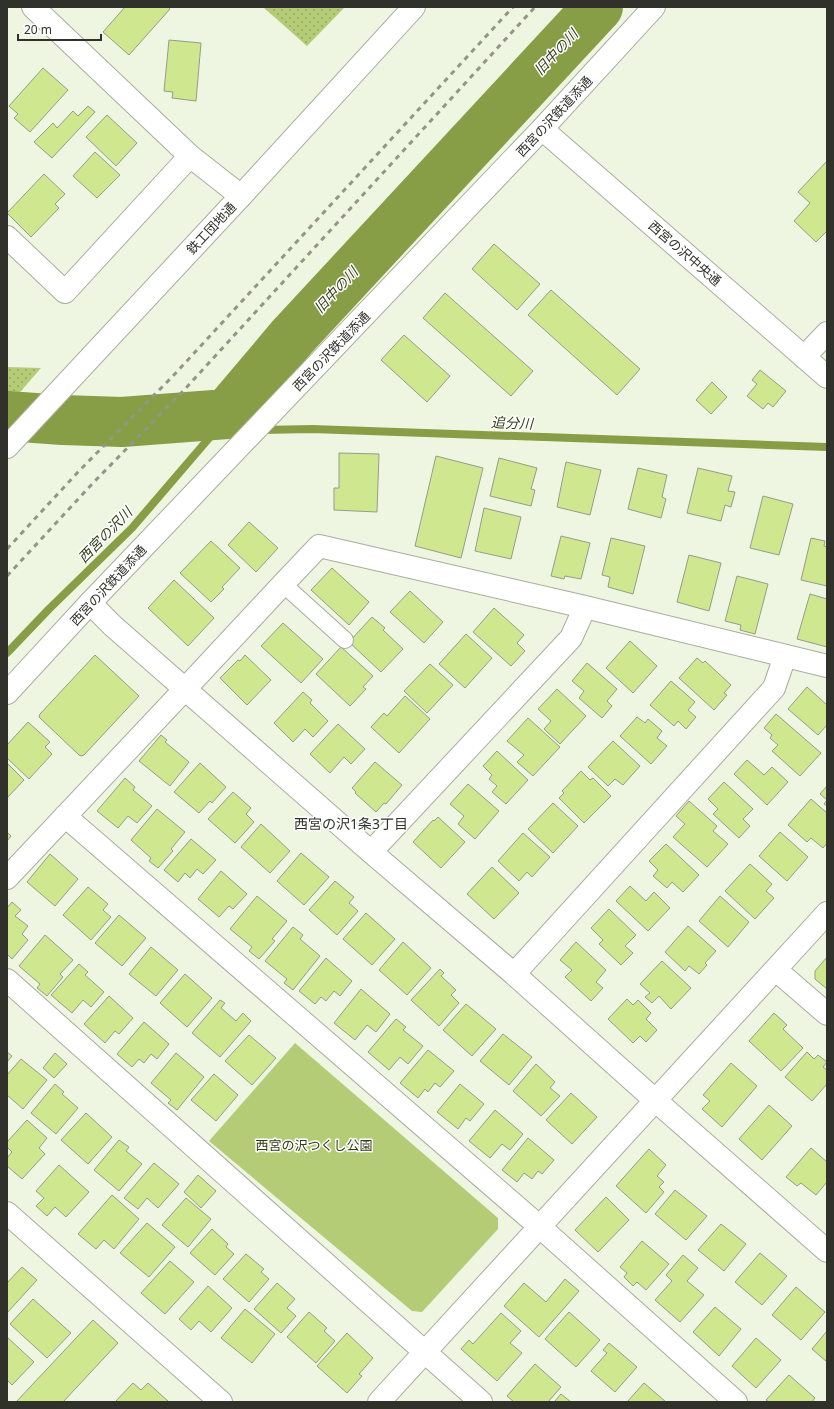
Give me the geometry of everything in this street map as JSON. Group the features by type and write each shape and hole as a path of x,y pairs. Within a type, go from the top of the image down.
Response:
{"street":[{"path":"33,7 190,156 241,196"},
{"name":"鉄工団地通","path":"7,447 241,196 414,7"},
{"name":"西宮の沢鉄道添通","path":"7,693 90,603 542,129 654,7"},
{"name":"西宮の沢中央通","path":"542,129 827,377"},
{"path":"7,237 64,292 190,156"},
{"path":"804,357 827,333"},
{"path":"7,878 319,546 585,607 827,666"},
{"path":"90,603 113,626 186,688 371,852 514,974 827,1251"},
{"path":"371,852 571,638 585,607"},
{"path":"514,974 774,688 785,656"},
{"path":"65,816 540,1227 736,1402"},
{"path":"379,1402 827,913"},
{"path":"776,970 827,1014"},
{"path":"7,980 481,1402"},
{"path":"7,1213 221,1402"}],"lane":[{"path":"283,584 345,640"}],"green space":[{"path":"263,7 345,7 307,46"},
{"path":"7,367 41,368 7,407"},
{"name":"西宮の沢つくし公園","path":"295,1043 498,1218 498,1229 422,1312 412,1311 209,1141"}],"building":[{"path":"125,7 168,7 170,9 129,55 103,32"},
{"path":"169,40 201,43 196,101 172,98 173,92 164,91"},
{"path":"43,68 68,90 30,132 14,118 18,114 9,106"},
{"path":"88,106 95,112 52,158 34,142 53,123 57,128 73,111 78,116"},
{"path":"107,115 137,143 116,166 86,137"},
{"path":"95,152 120,175 97,198 73,176"},
{"path":"827,161 827,231 816,242 794,221 810,203 798,192"},
{"path":"44,174 65,194 55,204 59,208 31,237 7,213"},
{"path":"494,244 540,284 517,310 472,269"},
{"path":"551,290 640,369 617,395 528,315"},
{"path":"445,293 533,371 511,396 423,318"},
{"path":"404,335 450,376 427,402 381,360"},
{"path":"760,370 786,391 773,407 768,403 763,409 747,396 757,384 752,380"},
{"path":"712,382 727,397 711,414 696,400"},
{"path":"339,453 379,454 377,512 334,510 334,488 339,488"},
{"path":"436,456 483,468 461,558 415,546"},
{"path":"499,458 537,468 531,489 535,490 531,506 490,496"},
{"path":"566,462 601,470 590,515 557,507"},
{"path":"638,468 667,475 662,497 666,499 661,518 628,509"},
{"path":"698,468 732,476 728,491 735,492 731,507 725,505 721,521 687,513"},
{"path":"763,496 793,504 779,555 750,548"},
{"path":"484,508 521,517 511,559 475,551"},
{"path":"249,522 278,548 256,572 228,545"},
{"path":"561,536 590,543 581,579 565,576 564,579 551,576"},
{"path":"611,538 645,546 633,594 608,587 610,577 602,575"},
{"path":"811,538 825,541 824,546 827,547 827,586 801,580"},
{"path":"211,541 240,568 222,587 224,589 211,602 180,573"},
{"path":"689,555 721,563 709,611 677,602"},
{"path":"332,568 369,602 349,625 311,590"},
{"path":"737,576 768,584 755,634 740,630 741,625 725,621"},
{"path":"174,580 214,618 188,646 148,608"},
{"path":"410,591 443,622 424,643 390,612"},
{"path":"810,594 827,599 827,647 797,639"},
{"path":"494,608 524,635 517,643 525,651 511,666 473,632"},
{"path":"372,617 385,628 383,630 403,649 381,672 349,642"},
{"path":"283,623 323,659 301,683 261,646"},
{"path":"466,634 492,658 465,688 439,664"},
{"path":"630,641 657,666 633,693 606,668"},
{"path":"341,647 373,676 363,687 366,689 350,706 316,674"},
{"path":"95,655 139,696 84,755 81,756 39,717 40,714"},
{"path":"245,655 271,680 247,705 220,678"},
{"path":"697,658 703,663 705,661 731,685 724,693 727,695 714,710 679,678"},
{"path":"587,663 617,689 607,701 612,706 602,718 579,698 584,691 572,681"},
{"path":"430,664 453,685 427,713 404,691"},
{"path":"671,681 695,702 688,710 696,717 686,729 678,721 674,726 650,705"},
{"path":"807,687 827,705 827,725 818,735 788,709"},
{"path":"557,689 586,716 560,744 544,729 551,721 538,709"},
{"path":"303,692 312,700 310,703 328,721 313,737 305,729 293,742 274,723"},
{"path":"405,696 430,719 399,753 371,727 384,713 387,716"},
{"path":"776,714 821,753 800,776 772,751 778,745 770,738 772,735 764,728"},
{"path":"637,717 645,723 648,719 662,731 657,738 667,746 651,764 620,736"},
{"path":"528,718 560,747 533,776 517,762 524,755 507,741"},
{"path":"28,722 50,742 45,747 52,754 29,779 7,758 7,745"},
{"path":"338,724 365,749 351,764 344,757 330,773 310,754"},
{"path":"161,735 167,740 165,742 189,762 170,786 139,761"},
{"path":"613,741 640,766 623,785 615,779 608,786 588,767"},
{"path":"497,751 528,780 506,804 492,792 497,786 489,779 492,775 483,766"},
{"path":"747,760 764,775 772,767 788,782 767,805 734,774"},
{"path":"375,762 402,785 386,804 384,803 376,812 355,793 356,792 352,788"},
{"path":"7,763 24,780 7,798"},
{"path":"200,763 226,787 212,803 210,801 199,813 174,792"},
{"path":"581,771 590,780 593,778 611,796 584,823 559,798 564,793 562,791"},
{"path":"125,778 135,787 133,790 152,806 137,823 128,816 118,828 97,811"},
{"path":"724,782 753,809 743,819 750,826 739,838 713,814 718,809 708,799"},
{"path":"468,784 499,811 475,839 458,824 464,816 450,804"},
{"path":"827,786 827,800 820,794"},
{"path":"233,792 251,808 246,814 254,822 235,843 208,819"},
{"path":"811,799 827,813 827,843 823,848 811,838 807,842 788,825"},
{"path":"689,801 717,826 713,831 728,844 707,867 673,837 685,824 676,816"},
{"path":"553,803 578,826 553,853 528,829"},
{"path":"157,809 185,832 171,849 173,851 158,868 149,861 151,858 131,840"},
{"path":"438,817 465,842 441,868 413,842 433,820 434,821"},
{"path":"261,824 290,851 270,873 241,847"},
{"path":"7,832 11,836 7,841"},
{"path":"780,832 808,857 787,881 759,856"},
{"path":"523,833 550,857 532,877 527,872 519,881 498,861"},
{"path":"191,839 216,860 203,874 197,869 190,878 185,873 178,882 164,870"},
{"path":"666,844 699,875 683,892 672,882 667,888 653,876 658,870 649,861"},
{"path":"301,853 329,877 304,905 277,881"},
{"path":"50,854 78,879 55,906 27,882"},
{"path":"750,864 772,884 766,891 774,898 755,919 725,891"},
{"path":"492,867 519,893 494,919 467,894"},
{"path":"221,871 247,894 233,909 229,906 219,917 198,899"},
{"path":"335,881 354,897 349,903 358,911 337,935 309,910"},
{"path":"630,886 646,901 654,892 670,908 648,931 616,901"},
{"path":"88,887 108,904 103,910 111,917 91,940 63,915"},
{"path":"257,896 287,921 272,939 275,941 259,959 249,951 252,947 230,929"},
{"path":"720,896 749,922 728,947 699,921"},
{"path":"12,902 21,910 15,916 28,926 22,934 28,940 12,959 7,954 7,908"},
{"path":"609,909 636,935 625,946 633,953 621,965 599,944 603,940 591,928"},
{"path":"366,913 395,939 372,965 343,939"},
{"path":"119,915 146,938 122,966 95,943"},
{"path":"688,926 716,951 705,963 707,965 699,974 689,966 685,971 665,952"},
{"path":"293,927 303,935 300,939 320,956 293,990 284,983 287,979 265,961"},
{"path":"45,935 73,960 60,974 63,977 47,996 37,988 40,984 19,966"},
{"path":"403,942 431,968 407,995 379,970"},
{"path":"576,942 606,970 596,982 603,988 591,1001 565,977 572,970 560,960"},
{"path":"151,947 178,970 156,996 129,974"},
{"path":"827,957 827,989 815,979 815,971"},
{"path":"326,958 352,981 340,996 334,991 326,1001 321,997 315,1004 299,991"},
{"path":"662,961 691,988 671,1009 659,996 652,1003 645,997 650,993 640,984"},
{"path":"79,964 88,972 85,975 104,992 91,1007 83,1000 72,1013 51,995"},
{"path":"440,969 444,973 441,976 456,990 451,995 459,1003 439,1026 411,1000"},
{"path":"185,974 212,998 187,1027 160,1003"},
{"path":"361,989 390,1014 376,1032 367,1025 355,1040 334,1023"},
{"path":"109,996 133,1018 119,1034 115,1031 105,1043 84,1024"},
{"path":"627,999 633,1005 638,1000 651,1013 646,1019 657,1030 646,1042 640,1036 633,1043 608,1019"},
{"path":"220,1000 225,1003 221,1008 236,1021 243,1013 251,1021 220,1057 192,1033"},
{"path":"466,1004 496,1029 472,1056 443,1030"},
{"path":"774,1013 787,1025 783,1029 803,1048 781,1071 749,1041"},
{"path":"396,1019 406,1027 403,1030 423,1046 408,1064 400,1057 389,1070 368,1052"},
{"path":"144,1022 169,1044 157,1059 151,1054 144,1063 139,1059 132,1067 117,1054"},
{"path":"503,1034 532,1057 509,1085 480,1061"},
{"path":"249,1035 276,1058 252,1085 225,1061"},
{"path":"428,1050 454,1071 440,1087 435,1083 428,1092 425,1089 418,1098 400,1083"},
{"path":"7,1052 12,1056 7,1062"},
{"path":"807,1052 814,1059 818,1055 827,1062 823,1067 827,1070 827,1084 812,1101 785,1077"},
{"path":"55,1053 67,1064 54,1078 43,1068"},
{"path":"176,1053 204,1077 177,1110 168,1103 171,1100 151,1083"},
{"path":"21,1059 47,1080 23,1109 7,1095 7,1075"},
{"path":"731,1063 757,1086 722,1127 702,1109 710,1101 703,1095"},
{"path":"536,1064 555,1082 550,1088 560,1096 541,1116 513,1091"},
{"path":"214,1074 238,1095 216,1121 191,1100"},
{"path":"55,1084 64,1092 62,1094 78,1108 56,1134 31,1113"},
{"path":"460,1084 484,1104 470,1121 466,1118 458,1129 437,1112"},
{"path":"571,1093 597,1117 572,1144 546,1120"},
{"path":"769,1105 792,1126 762,1160 739,1139"},
{"path":"495,1110 523,1134 510,1150 502,1144 490,1158 469,1141"},
{"path":"86,1113 112,1137 88,1164 61,1140"},
{"path":"27,1120 47,1138 39,1148 45,1154 22,1179 7,1166 7,1158 12,1152 7,1147 7,1142"},
{"path":"528,1138 554,1160 542,1174 538,1171 532,1179 524,1173 517,1182 502,1170"},
{"path":"119,1140 129,1147 126,1151 142,1164 119,1191 94,1170"},
{"path":"811,1148 827,1162 827,1182 816,1195 801,1183 797,1186 786,1177"},
{"path":"649,1149 666,1165 657,1176 664,1182 659,1187 664,1192 646,1213 616,1186"},
{"path":"154,1163 179,1184 158,1208 147,1198 138,1209 124,1198"},
{"path":"59,1165 89,1192 66,1217 55,1207 47,1216 36,1206 44,1198 36,1191"},
{"path":"198,1175 216,1191 201,1208 184,1192"},
{"path":"675,1190 707,1216 686,1240 655,1214"},
{"path":"112,1195 139,1219 114,1249 104,1240 96,1249 78,1234"},
{"path":"606,1197 629,1220 598,1252 575,1230"},
{"path":"186,1198 211,1219 188,1247 162,1225"},
{"path":"147,1223 175,1247 149,1277 120,1253"},
{"path":"721,1224 746,1244 724,1271 698,1250"},
{"path":"212,1229 228,1244 226,1247 234,1254 215,1275 190,1253"},
{"path":"642,1241 669,1264 646,1290 637,1282 633,1286 624,1277 627,1273 620,1267"},
{"path":"760,1253 787,1276 762,1305 735,1282"},
{"path":"246,1254 264,1269 261,1272 269,1279 249,1302 223,1279"},
{"path":"683,1255 698,1268 687,1281 704,1295 680,1322 655,1300 672,1281 666,1275"},
{"path":"170,1261 194,1282 165,1314 141,1293"},
{"path":"22,1267 37,1280 7,1313 7,1283"},
{"path":"565,1279 579,1291 539,1337 504,1306 524,1283 546,1302"},
{"path":"277,1283 295,1299 287,1308 296,1316 281,1333 254,1309"},
{"path":"208,1286 232,1308 211,1332 199,1321 191,1330 179,1319"},
{"path":"796,1287 825,1312 801,1340 772,1315"},
{"path":"33,1299 71,1333 47,1358 10,1324"},
{"path":"715,1307 741,1329 719,1356 693,1332"},
{"path":"245,1309 275,1334 252,1363 221,1338"},
{"path":"309,1312 327,1328 324,1331 335,1341 316,1363 287,1337"},
{"path":"569,1312 600,1340 576,1367 545,1339"},
{"path":"501,1313 521,1331 510,1343 522,1353 497,1381 461,1349 469,1340 473,1344"},
{"path":"93,1320 118,1343 63,1402 16,1402"},
{"path":"827,1331 827,1362 812,1349"},
{"path":"347,1333 373,1358 359,1374 362,1376 347,1393 317,1366"},
{"path":"7,1337 34,1362 12,1385 7,1380"},
{"path":"756,1338 781,1360 756,1388 732,1366"},
{"path":"609,1343 637,1367 615,1392 591,1371 607,1353 603,1350"},
{"path":"535,1364 561,1387 548,1402 514,1402 507,1396"},
{"path":"789,1375 815,1398 812,1402 769,1402 766,1400"},
{"path":"133,1383 141,1390 148,1383 169,1402 115,1402"},
{"path":"644,1383 666,1402 627,1402"},
{"path":"561,1394 571,1402 554,1402"}],"waterway":[{"name":"旧中の川","path":"7,416 122,422 227,414 292,337 598,7"},
{"name":"西宮の沢川","path":"7,653 49,609 132,528 216,430 227,414"},
{"name":"追分川","path":"261,430 312,429 827,447"},
{"name":"追分川","path":"216,430 249,430"}],"railway":[{"path":"7,549 78,472 173,376 513,7"},
{"path":"7,576 93,483 185,389 535,7"}],"district":[{"name":"西宮の沢1条3丁目","path":"351,824"}]}
